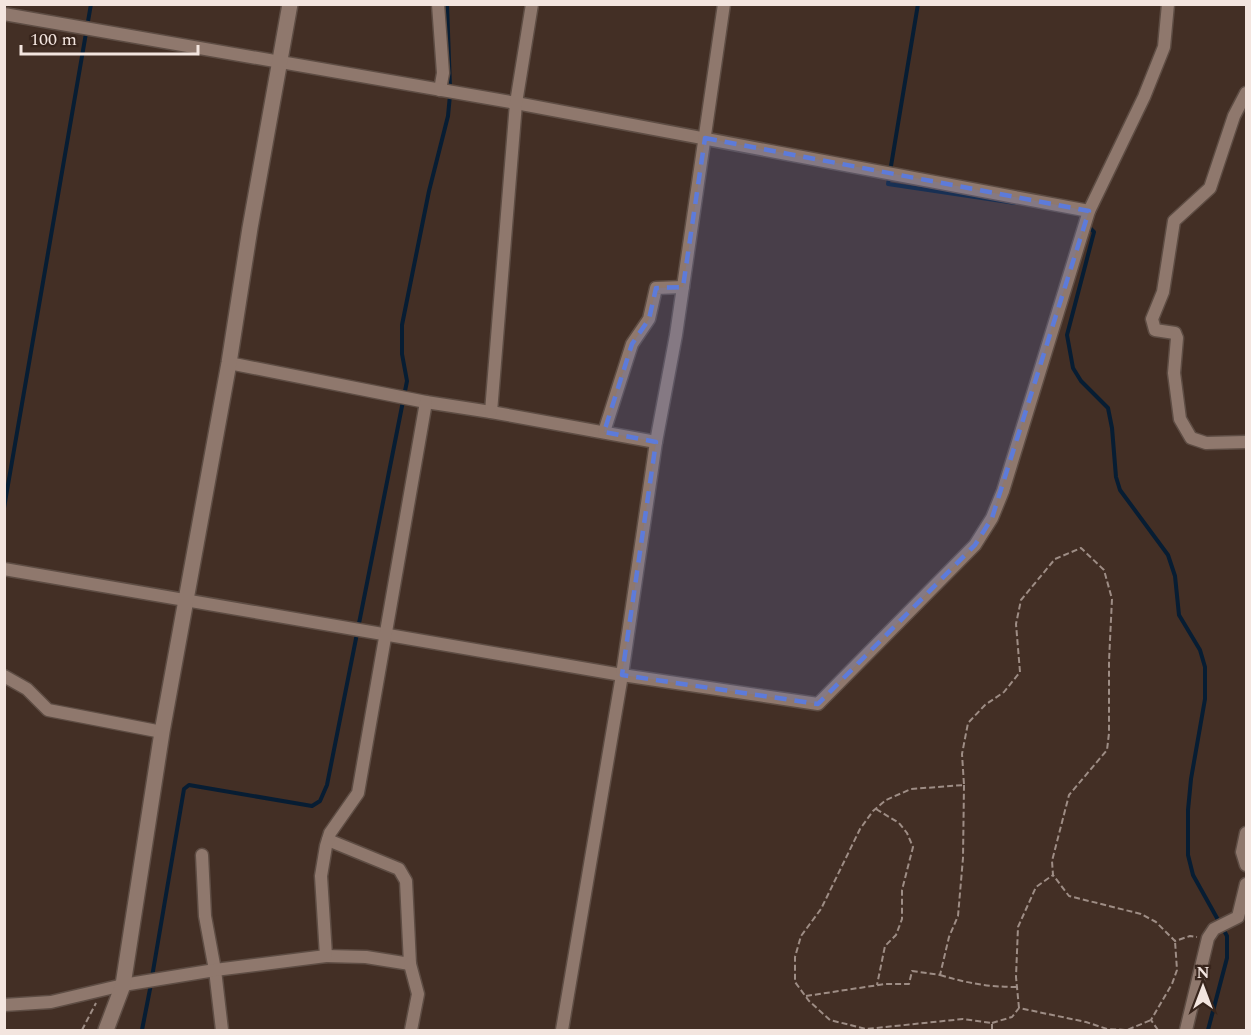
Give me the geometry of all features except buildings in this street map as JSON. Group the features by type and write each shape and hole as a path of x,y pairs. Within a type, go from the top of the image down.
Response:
{"street":[{"path":"106,1030 123,986 162,732 229,363 250,228 290,4"},
{"path":"438,4 443,73 440,90"},
{"path":"490,412 516,103 532,4"},
{"path":"562,1030 622,675 656,442 683,287 724,4"},
{"path":"4,568 622,675 818,704 975,545 992,518 1003,491 1089,211 1144,97 1164,47 1168,4"},
{"path":"4,14 516,103 1089,211"},
{"path":"1246,93 1234,116 1210,188 1174,221 1163,292 1152,319 1155,330 1175,333 1177,338 1174,373 1180,419 1191,438 1206,442 1246,442"},
{"path":"604,432 632,344 649,320 656,288 683,287"},
{"path":"229,363 426,402 656,442"},
{"path":"326,956 321,876 330,833 357,793 426,402"},
{"path":"4,676 27,689 48,710 162,732"},
{"path":"1246,833 1242,852 1246,865"},
{"path":"328,840 399,868 405,881 410,964 418,994 411,1030"},
{"path":"202,855 205,916 215,970 222,1030"},
{"path":"1186,1030 1208,938 1214,929 1238,917 1246,884"},
{"path":"4,1005 51,1002 123,986 215,970 326,956 366,957 410,964"}],"path":[{"path":"940,975 949,937 958,916 963,858 962,754 968,723 985,705 1004,692 1020,672 1016,624 1021,600 1055,559 1082,548 1104,570 1112,599 1109,734 1107,750 1069,795 1052,861 1053,875 1069,896 1142,914 1156,922 1175,941 1177,970 1151,1020 1127,1030 1117,1030 1018,1008"},
{"path":"964,785 911,789 886,800 860,829 821,909 801,936 795,957 795,982 805,996 830,1020 866,1029 963,1020 992,1023 1012,1017 1018,1008 1018,927 1036,887 1053,875"},
{"path":"876,809 899,823 907,833 913,847 902,890 902,919 896,935 885,946 877,985"},
{"path":"1175,941 1190,936 1208,938"},
{"path":"805,996 877,985 909,984 912,971 940,975 968,984 1017,987"},
{"path":"82,1030 103,990"},
{"path":"1151,1020 1158,1030"},
{"path":"992,1023 992,1030"}],"highlighted area":[{"path":"705,138 1089,211 992,518 975,545 818,704 622,675 656,442 604,432 632,344 649,319 656,288 683,287"}],"waterway":[{"path":"4,508 91,4"},
{"path":"447,4 450,88"},
{"path":"918,4 888,184 1015,203"},
{"path":"152,977 184,789 189,785 312,806 320,801 327,785 407,381 402,354 402,325 429,191 448,116 450,95"},
{"path":"1088,226 1094,232 1067,335 1073,368 1081,381 1108,408 1116,477 1120,490 1168,555 1175,576 1179,615 1200,650 1205,667 1205,699 1188,810 1188,855 1193,875 1227,936 1227,958 1208,1030"},
{"path":"142,1030 151,984"}]}
